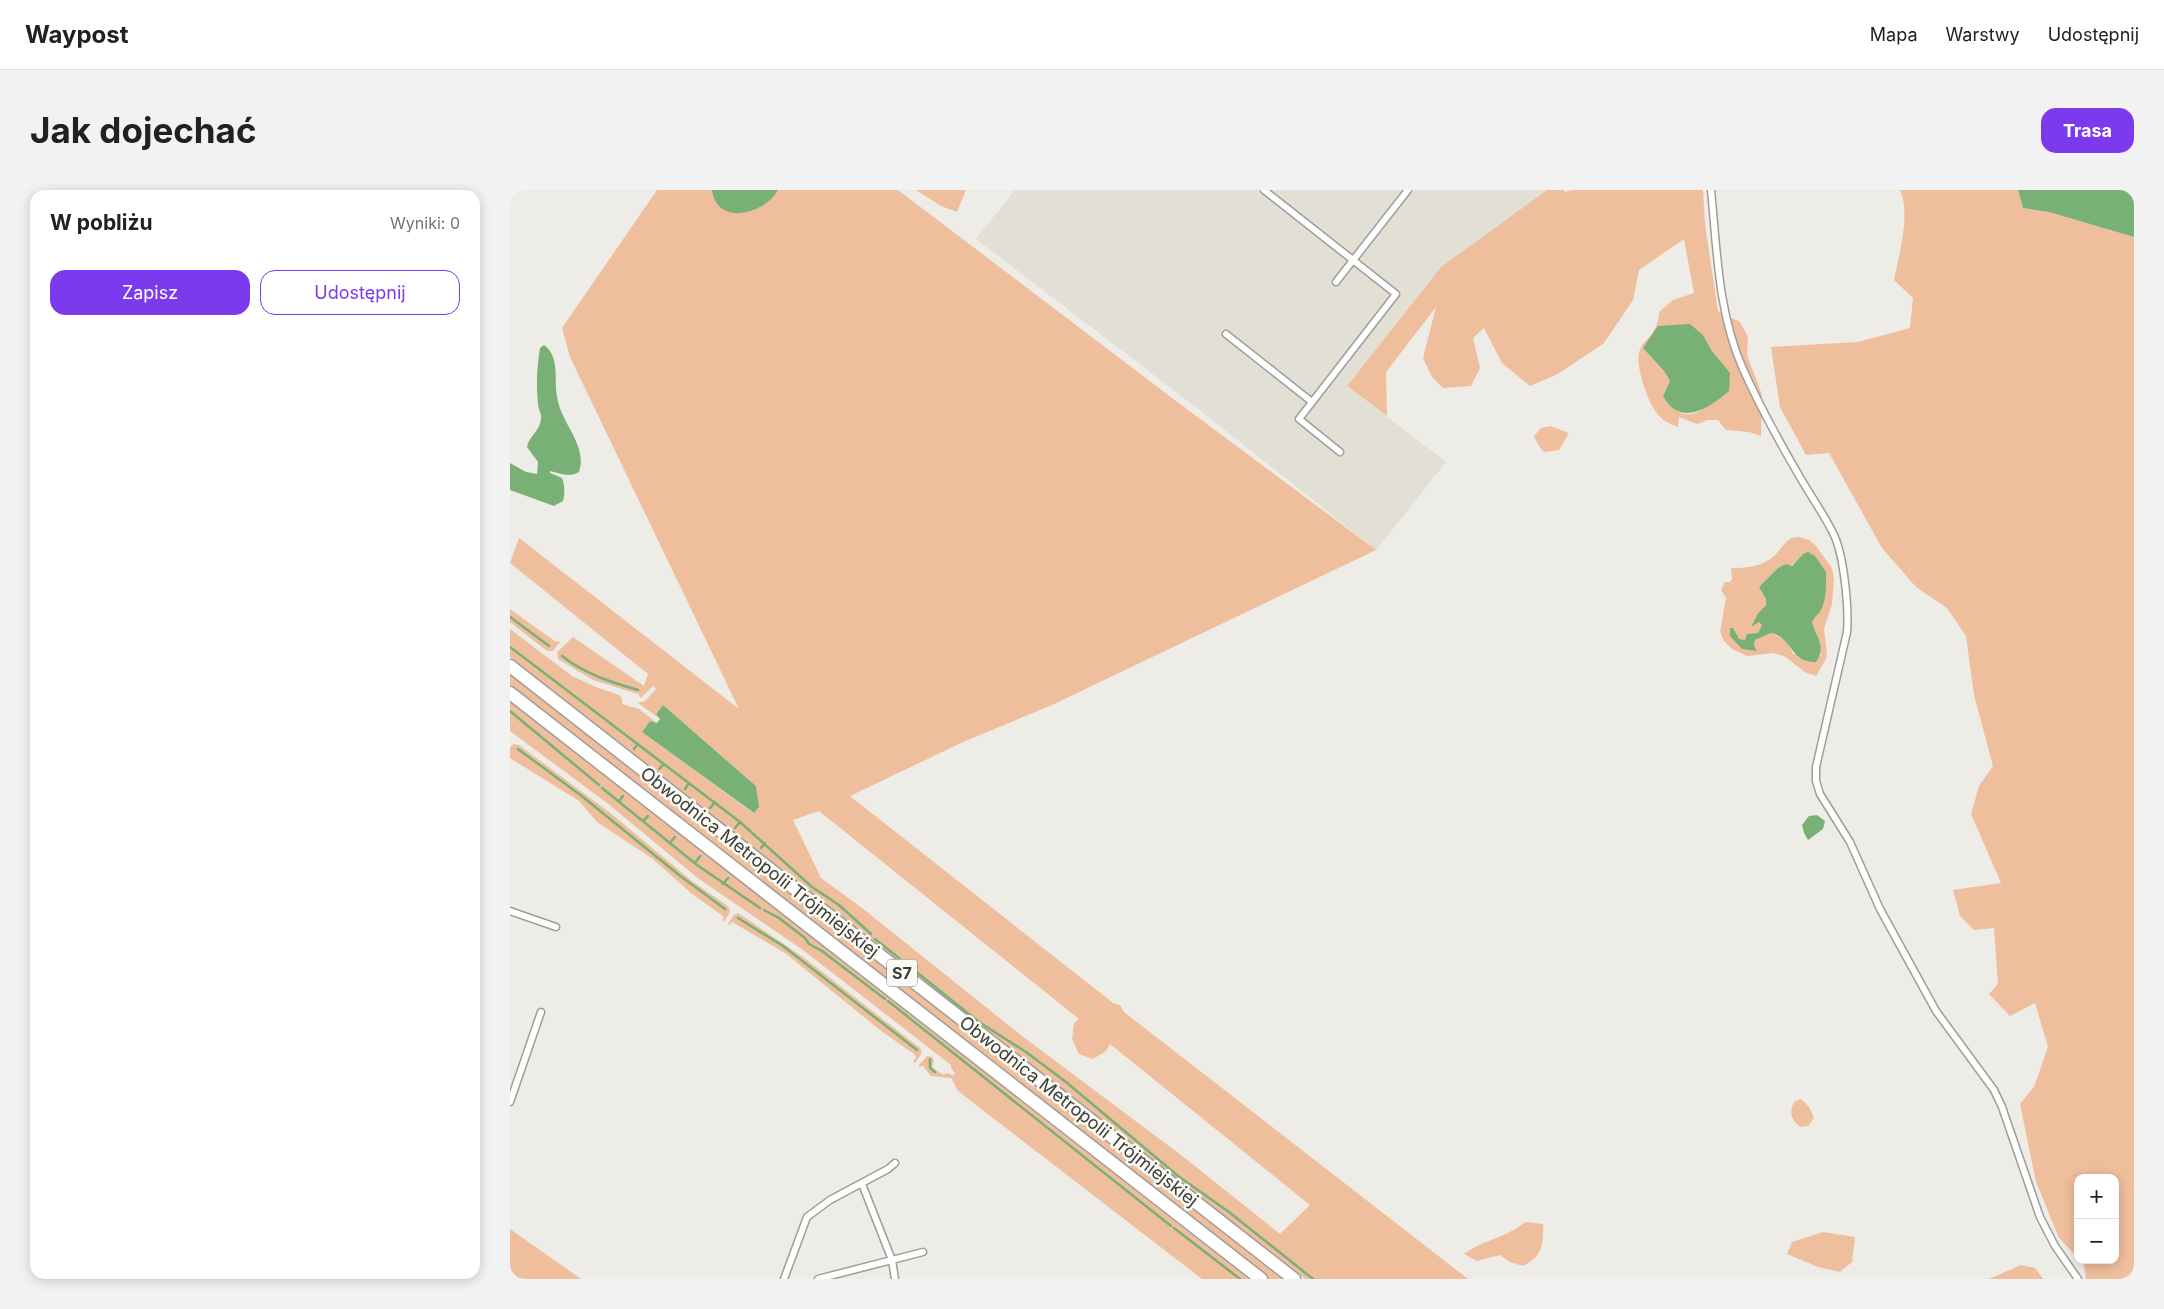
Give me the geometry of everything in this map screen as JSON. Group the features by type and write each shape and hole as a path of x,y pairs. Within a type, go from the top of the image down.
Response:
{"highway":[{"name":"Obwodnica Metropolii Trójmiejskiej","path":"510,666 1294,1279"},
{"name":"Obwodnica Metropolii Trójmiejskiej","path":"510,693 1261,1279"}],"street":[{"path":"1264,190 1396,294 1298,419 1340,452"},
{"path":"1336,282 1408,190"},
{"path":"1711,190 1722,300 1728,326 1742,367 1775,435 1835,536 1842,568 1849,612 1847,632 1816,767 1816,781 1820,794 1850,842 1880,909 1936,1011 1994,1090 2002,1107 2040,1217 2055,1246 2078,1279"},
{"path":"1226,334 1312,402"},
{"path":"510,911 556,927"},
{"path":"510,1102 541,1012"},
{"path":"784,1279 807,1218 830,1200 862,1184 895,1163"},
{"path":"862,1184 892,1260 895,1279"},
{"path":"818,1279 923,1252"}],"shaded area":[{"path":"657,190 898,190 1376,550 1052,705 963,742 850,796 1113,1003 1120,1005 1124,1012 1468,1279 1305,1279 510,657 510,629 572,676 619,695 622,698 622,704 639,709 657,723 650,721 642,732 753,813 758,808 756,786 663,705 656,714 660,719 638,703 645,701 656,689 653,686 641,698 638,694 593,680 558,659 557,652 573,637 644,686 648,674 510,563 519,538 739,709 570,357 562,328","holes":["819,811 1079,1019 1074,1023 1072,1039 1079,1054 1093,1059 1106,1051 1110,1044 1310,1205 1280,1234 1181,1155 1022,1036 862,908 821,878 793,820"]},
{"path":"712,190 778,190 772,198 753,210 732,213 723,209 716,202"},
{"path":"916,190 966,190 957,212 941,206"},
{"path":"1015,190 1547,190 1441,267 1347,386 1446,462 1376,550 1206,415 976,239"},
{"path":"1547,190 1564,190 1565,192 1572,190 1703,190 1705,224 1718,311 1740,322 1748,337 1747,355 1762,395 1761,436 1749,432 1726,430 1718,420 1708,420 1697,424 1679,417 1678,427 1658,415 1646,392 1638,359 1641,348 1656,327 1659,312 1673,300 1694,293 1684,239 1639,270 1633,300 1604,343 1558,374 1530,386 1502,363 1484,328 1473,338 1480,368 1471,386 1443,388 1432,377 1423,358 1436,307 1386,372 1387,416 1347,386 1441,267","holes":["1703,335 1712,351 1729,373 1699,411 1688,414 1678,412 1663,396 1670,381 1664,371 1643,348"]},
{"path":"1900,190 2018,190 2023,208 2049,212 2134,237 2134,1279 2086,1279 2083,1264 2119,1264 2119,1174 2074,1174 2074,1254 2059,1238 2036,1182 2020,1104 2034,1087 2048,1047 2035,1003 2010,1016 1989,994 1998,984 1994,928 1974,930 1960,916 1953,890 2001,883 1971,814 1979,786 1993,766 1974,695 1966,636 1947,608 1916,587 1882,548 1829,453 1806,455 1780,407 1771,347 1858,342 1910,328 1913,298 1894,280 1904,222 1903,200"},
{"path":"2018,190 2134,190 2134,237 2049,212 2023,208"},
{"path":"1690,324 1703,335 1712,351 1730,373 1729,391 1704,408 1686,413 1670,406 1663,396 1670,381 1664,371 1643,348 1658,326"},
{"path":"544,345 552,355 559,406 577,443 581,462 579,472 572,475 550,471 550,473 562,478 564,487 563,501 554,506 510,490 510,463 526,472 537,474 538,462 527,447 539,427 541,419 538,404 537,376 540,348"},
{"path":"1550,426 1569,433 1559,450 1544,452 1534,436 1541,428"},
{"path":"1799,537 1809,540 1816,546 1832,568 1834,579 1832,604 1824,629 1826,659 1816,676 1805,672 1784,656 1773,653 1747,656 1732,649 1724,641 1720,632 1726,598 1721,590 1725,582 1730,582 1732,579 1731,568 1748,567 1764,563 1774,556 1791,538","holes":["1803,554 1826,572 1824,595 1811,622 1816,632 1821,656 1793,654 1787,641 1771,633 1755,640 1754,646 1730,636 1736,635 1739,639 1745,641 1747,637 1758,633 1762,625 1760,622 1752,623 1766,605 1766,599 1759,587 1778,568 1791,566"]},
{"path":"1808,552 1815,556 1826,572 1826,593 1822,609 1812,622 1821,647 1821,652 1816,662 1801,659 1784,640 1771,633 1755,640 1754,646 1757,651 1742,649 1730,636 1730,628 1733,628 1739,639 1745,640 1747,634 1758,633 1762,625 1759,622 1751,627 1757,615 1766,605 1766,599 1759,587 1778,568 1786,564 1792,566 1803,554"},
{"path":"510,609 556,642 560,642 553,651 547,651 510,622"},
{"path":"510,671 1288,1279 1268,1279 1231,1251 510,687"},
{"path":"510,701 1249,1279 1202,1279 958,1091 951,1078 931,1076 922,1065 918,1066 927,1056 932,1057 934,1061 932,1067 943,1075 948,1073 953,1076 955,1073 951,1065 803,950 699,879 607,803 510,731"},
{"path":"663,705 756,786 759,807 754,813 642,732 650,721 657,723 660,719 656,714"},
{"path":"514,744 519,745 609,812 692,881 729,907 730,912 724,922 722,920 724,917 691,893 653,859 597,822 579,801 510,758 510,747"},
{"path":"1817,815 1825,821 1823,829 1808,840 1802,825 1809,816"},
{"path":"738,913 803,957 920,1048 922,1053 915,1063 913,1062 916,1057 914,1054 880,1030 785,953 732,922 730,925 728,924 734,915"},
{"path":"1801,1099 1809,1107 1814,1118 1808,1126 1800,1127 1791,1113 1794,1102"},
{"path":"1525,1222 1543,1224 1543,1238 1538,1254 1523,1266 1510,1262 1500,1255 1477,1261 1464,1254 1479,1245 1510,1232"},
{"path":"510,1229 581,1279 510,1279"},
{"path":"1823,1232 1855,1237 1852,1262 1840,1272 1818,1267 1787,1254 1792,1242"},
{"path":"2021,1265 2035,1268 2043,1279 1989,1279"}],"waterway":[{"path":"510,617 549,646"},
{"path":"510,647 740,822 812,887 839,905 871,934"},
{"path":"562,656 598,677 638,690"},
{"path":"510,711 599,785"},
{"path":"634,749 638,744"},
{"path":"518,749 583,797 679,875 725,909"},
{"path":"659,769 664,764"},
{"path":"685,789 689,783"},
{"path":"602,788 697,865 760,908"},
{"path":"619,801 623,796"},
{"path":"710,808 715,802"},
{"path":"643,821 648,816"},
{"path":"735,828 740,822"},
{"path":"670,843 675,837"},
{"path":"761,848 765,843"},
{"path":"695,863 700,856"},
{"path":"723,884 728,878"},
{"path":"764,910 779,918 805,938 809,944 822,951 885,999"},
{"path":"738,918 783,946 917,1050"},
{"path":"875,939 979,1022 1026,1052 1066,1082 1178,1176 1229,1212 1313,1279"},
{"path":"888,1001 1171,1226"},
{"path":"930,1059 930,1068 935,1072"},
{"path":"1174,1228 1240,1279"}]}
